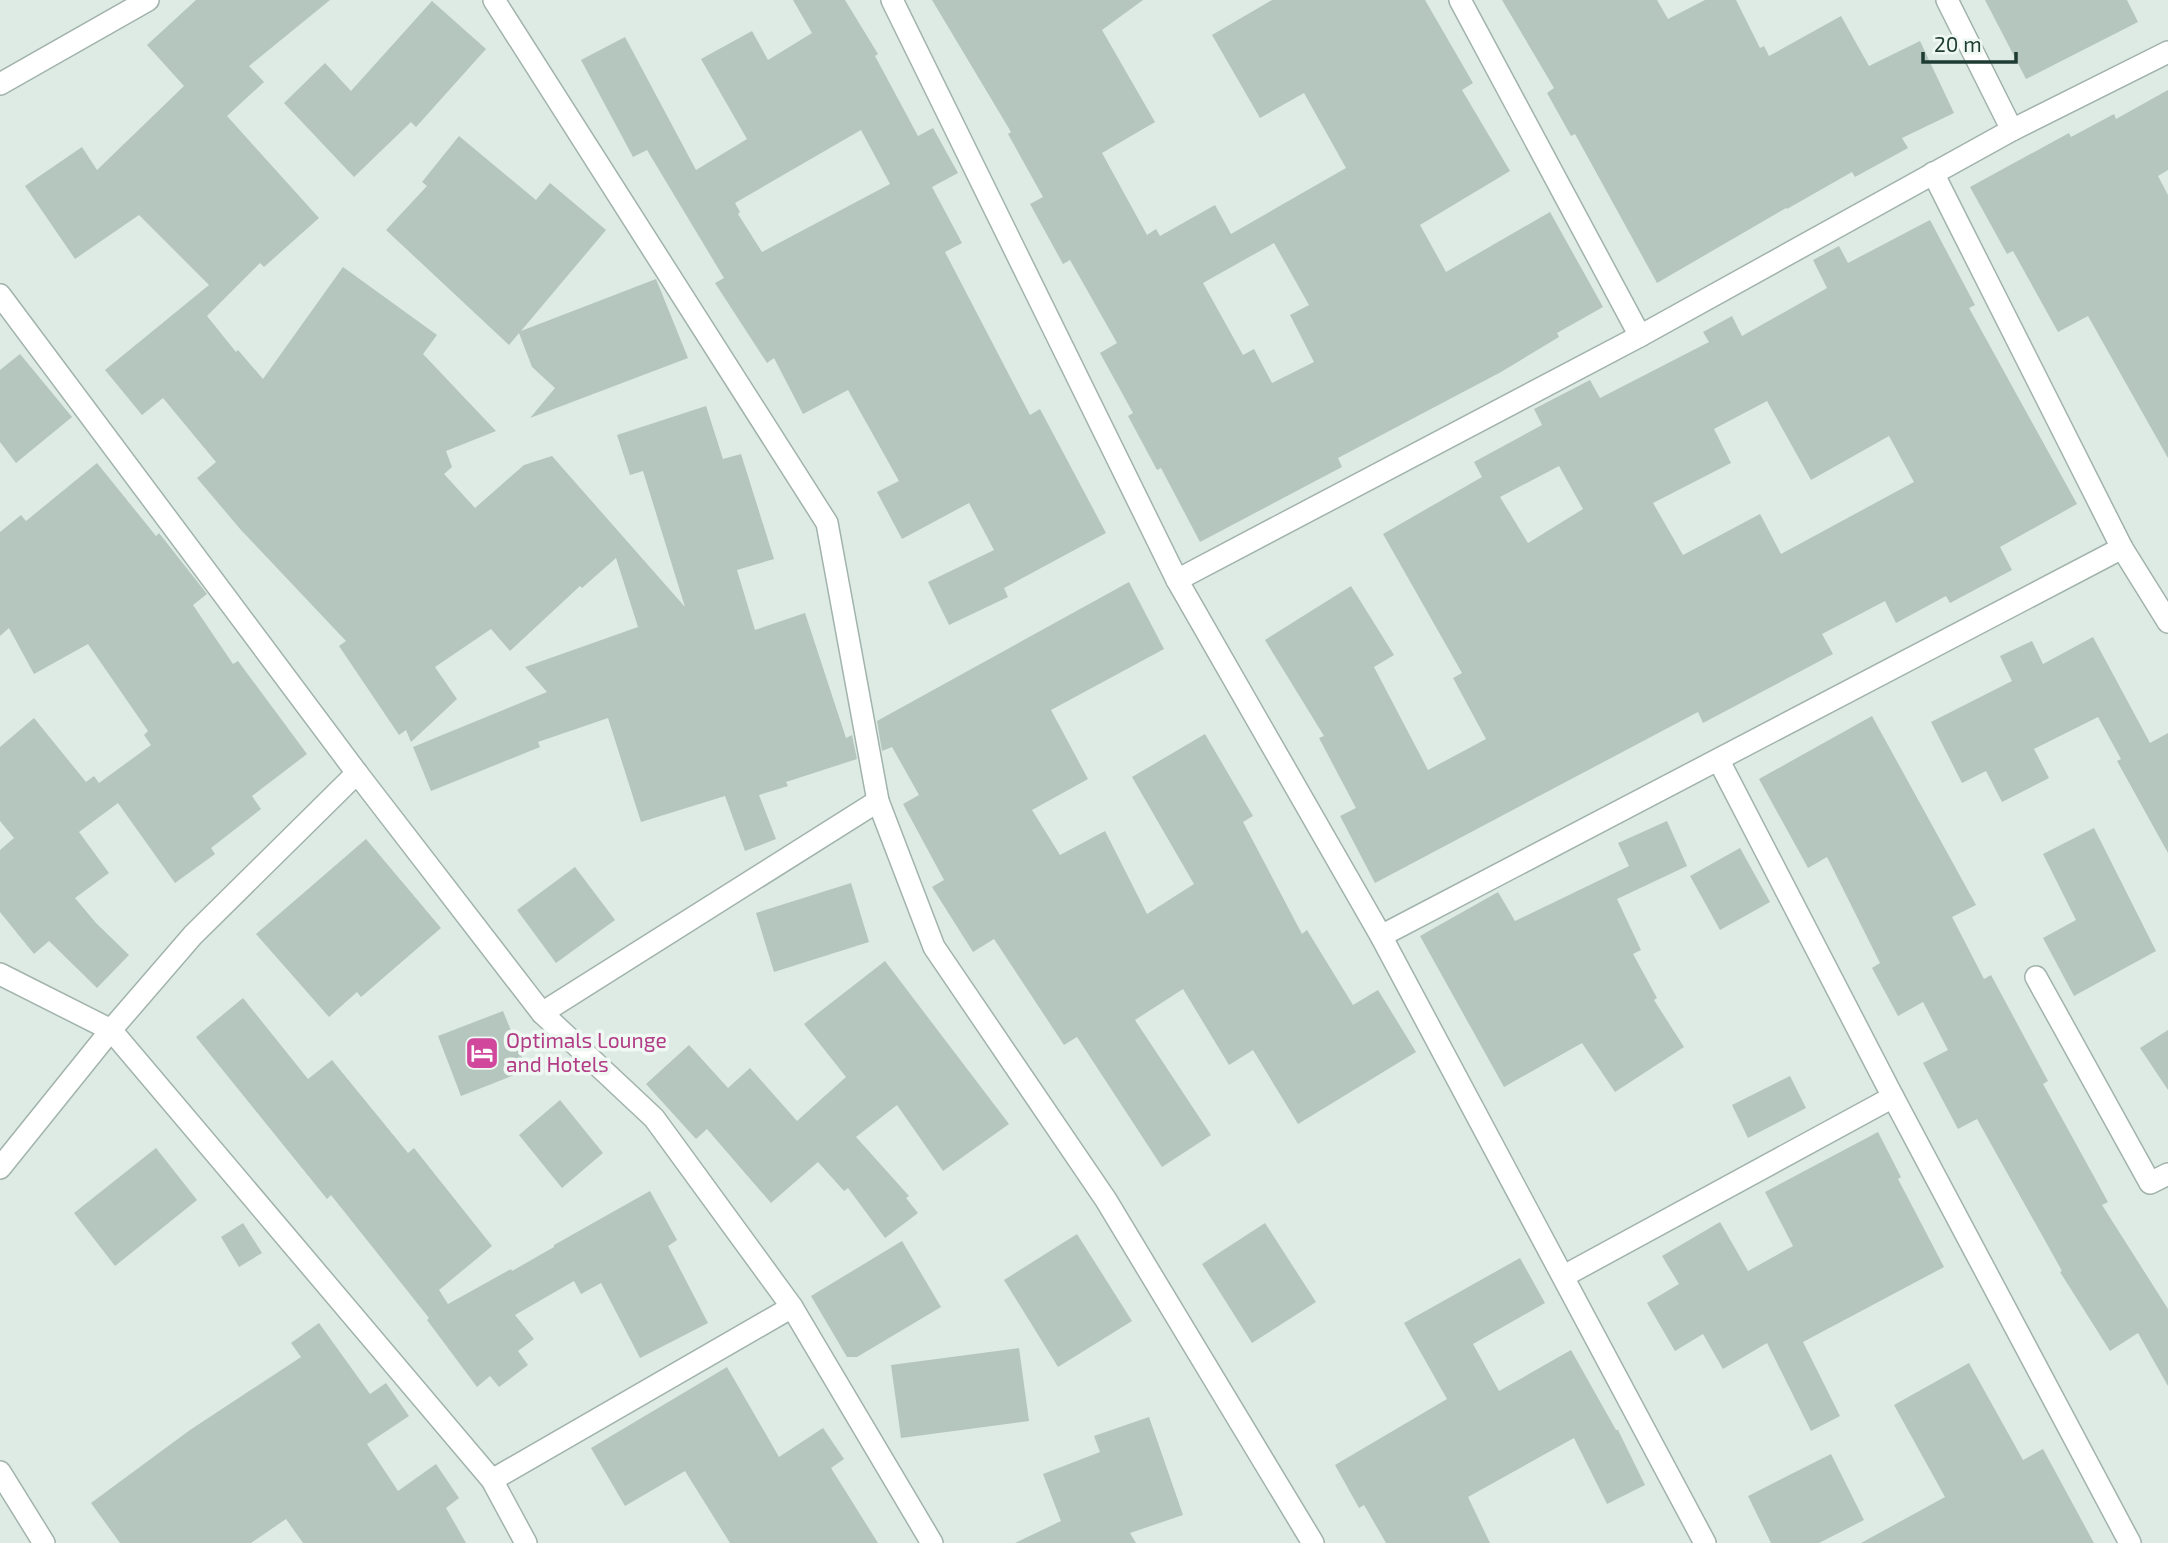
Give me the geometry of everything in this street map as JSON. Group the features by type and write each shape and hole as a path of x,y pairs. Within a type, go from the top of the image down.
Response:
{"street":[{"path":"0,85 148,0"},
{"path":"494,0 827,523 878,801 934,947 1106,1200 1303,1540"},
{"path":"892,0 1177,580 1381,936 1705,1543"},
{"path":"1460,0 1640,336"},
{"path":"1947,0 2012,130"},
{"path":"1177,580 1640,336 2012,130 2168,52"},
{"path":"1933,173 2122,548 2168,622"},
{"path":"0,295 357,773 542,1013 654,1118 792,1307 932,1543"},
{"path":"1381,936 2122,548"},
{"path":"1718,761 2130,1543"},
{"path":"0,1168 111,1030 193,935 357,773"},
{"path":"542,1013 878,801"},
{"path":"0,974 111,1030 492,1480 526,1543"},
{"path":"2036,977 2150,1183 2168,1174"},
{"path":"1564,1276 1893,1097"},
{"path":"492,1480 792,1307"},
{"path":"0,1472 44,1543"}],"building":[{"path":"196,0 330,0 249,66 264,82 227,116 319,218 264,267 260,263 207,316 236,352 238,350 263,379 343,267 437,335 423,354 496,431 446,451 452,467 444,474 475,508 524,465 552,456 685,607 643,471 630,475 617,435 706,406 723,459 741,454 774,559 737,570 755,630 805,613 846,738 852,735 857,759 786,782 788,786 759,795 776,839 745,851 725,796 641,822 608,718 538,742 540,747 431,791 413,747 547,692 525,667 638,627 616,558 582,588 580,586 510,651 491,629 435,667 457,699 411,742 406,730 399,735 339,646 346,641 241,530 197,478 216,462 163,398 142,415 105,370 209,285 139,215 75,259 25,186 82,147 97,170 184,86 147,45"},
{"path":"793,0 845,0 878,54 875,56 918,136 933,128 958,173 932,187 962,243 945,252 1030,415 1040,409 1106,533 1004,588 1008,597 949,625 928,582 994,550 969,503 902,539 877,492 899,481 848,390 803,414 774,358 767,363 715,283 724,278 647,150 633,157 581,60 625,37 696,170 747,139 701,59 752,31 768,60 812,33","holes":["861,130 890,184 762,252 738,214 740,212 735,203"]},
{"path":"932,0 1143,0 1102,30 1155,122 1102,153 1147,235 1156,229 1160,236 1215,205 1231,234 1346,168 1304,93 1260,118 1212,35 1272,0 1425,0 1473,83 1462,90 1510,171 1420,225 1446,272 1550,212 1603,307 1557,333 1559,337 1501,372 1338,458 1342,467 1200,542 1161,468 1157,470 1128,416 1133,413 1100,353 1117,343 1070,260 1063,264 1030,204 1043,197 1008,134 1011,132","holes":["1274,243 1309,305 1290,315 1314,362 1272,383 1254,349 1243,355 1203,283"]},
{"path":"1502,0 1657,0 1668,19 1705,0 1736,0 1760,48 1764,46 1769,56 1841,16 1869,66 1920,41 1954,113 1902,138 1908,148 1855,177 1852,172 1657,283 1575,134 1571,136 1547,93 1554,88"},
{"path":"1985,0 2127,0 2138,22 2026,79"},
{"path":"432,1 486,49 416,127 411,122 354,177 284,103 325,63 351,91"},
{"path":"2168,90 2168,170 2158,176 2168,195 2168,458 2088,316 2058,332 2013,251 2007,254 1970,187 2069,133 2071,137 2114,114 2116,119"},
{"path":"459,136 536,200 550,183 606,230 521,331 656,279 688,358 530,418 555,388 532,367 519,333 509,345 386,230 427,186 422,182"},
{"path":"1930,220 1975,305 1969,308 2077,504 2000,547 2012,570 1950,603 1946,596 1896,623 1885,601 1822,634 1833,654 1703,723 1698,712 1375,883 1340,816 1356,808 1319,738 1324,736 1265,640 1351,586 1394,655 1374,667 1428,770 1486,739 1453,678 1462,673 1383,534 1482,477 1474,462 1542,425 1534,409 1590,380 1600,398 1709,342 1703,332 1732,316 1742,336 1827,288 1813,260 1839,246 1848,263","holes":["1767,401 1811,480 1889,436 1914,482 1781,554 1760,514 1683,555 1653,503 1731,463 1714,429","1559,466 1583,509 1528,543 1500,497"]},
{"path":"20,354 72,417 16,463 0,442 0,370"},
{"path":"97,463 156,536 159,533 207,594 193,605 233,664 238,661 307,754 252,796 261,809 211,848 215,854 175,883 118,803 79,832 109,873 75,898 129,955 97,988 49,941 34,954 0,912 0,850 14,838 0,821 0,747 34,718 86,782 94,776 99,783 151,745 144,735 148,731 88,644 34,674 9,628 0,636 0,532 21,515 26,521"},
{"path":"1129,582 1164,649 1051,710 1088,779 1032,810 1060,855 1105,831 1147,914 1194,884 1132,777 1205,734 1253,816 1243,822 1302,934 1307,930 1353,1005 1378,990 1416,1052 1298,1124 1253,1050 1229,1065 1183,989 1135,1020 1211,1135 1162,1167 1077,1037 1064,1045 994,939 973,952 932,887 944,880 903,804 919,795 892,747 882,751 877,721"},
{"path":"2093,637 2150,743 2168,733 2168,853 2117,761 2121,759 2098,717 2034,749 2049,778 2002,802 1986,771 1962,783 1931,722 2012,681 2000,656 2032,641 2043,664"},
{"path":"1872,716 1976,905 1952,917 1984,979 1991,975 2048,1081 2043,1084 2108,1202 2102,1205 2168,1309 2168,1386 2138,1333 2110,1351 2060,1272 2062,1271 1977,1119 1958,1129 1923,1063 1948,1050 1923,1002 1898,1016 1872,968 1880,963 1827,857 1808,868 1759,779"},
{"path":"1667,821 1687,866 1617,899 1641,950 1633,954 1657,998 1654,1000 1684,1047 1615,1092 1582,1043 1504,1087 1420,936 1498,892 1515,921 1629,866 1618,843"},
{"path":"2094,828 2156,951 2074,996 2043,938 2076,920 2043,854"},
{"path":"366,839 441,928 361,997 357,992 329,1017 256,934"},
{"path":"1740,848 1770,902 1720,930 1690,876"},
{"path":"575,867 615,920 556,963 517,910"},
{"path":"851,883 869,942 774,972 756,913"},
{"path":"885,961 1009,1124 943,1171 897,1105 856,1137 909,1196 906,1198 918,1213 885,1238 848,1188 844,1191 818,1162 771,1203 707,1129 696,1139 646,1084 689,1045 728,1088 750,1068 797,1121 846,1077 804,1024"},
{"path":"243,998 308,1079 332,1060 408,1153 414,1148 492,1246 439,1290 448,1304 511,1269 512,1271 650,1191 677,1240 668,1246 708,1323 640,1358 601,1283 581,1294 574,1281 515,1315 534,1339 518,1351 528,1365 499,1387 490,1376 477,1387 427,1320 429,1318 331,1195 327,1199 196,1037"},
{"name":"Optimals Lounge and Hotels","path":"503,1011 527,1070 461,1096 438,1036"},
{"path":"2168,1030 2168,1090 2140,1048"},
{"path":"1790,1076 1806,1108 1748,1138 1732,1105"},
{"path":"560,1100 603,1153 562,1188 519,1135"},
{"path":"1878,1132 1901,1177 1898,1179 1944,1267 1803,1342 1840,1416 1811,1431 1767,1343 1723,1369 1703,1334 1675,1351 1647,1303 1679,1284 1662,1256 1720,1222 1748,1271 1793,1246 1765,1192"},
{"path":"156,1148 197,1200 115,1266 74,1213"},
{"path":"243,1223 262,1253 239,1267 221,1237"},
{"path":"1265,1223 1316,1302 1252,1343 1202,1264"},
{"path":"1077,1234 1132,1321 1058,1367 1004,1280"},
{"path":"902,1241 941,1307 857,1357 847,1357 811,1296"},
{"path":"1520,1258 1545,1303 1473,1344 1499,1391 1571,1350 1618,1430 1645,1485 1607,1504 1574,1438 1468,1497 1490,1543 1386,1543 1364,1505 1359,1508 1335,1465 1447,1399 1404,1323"},
{"path":"319,1323 370,1394 386,1383 409,1416 367,1444 398,1491 436,1464 459,1498 446,1508 466,1543 303,1543 286,1519 251,1543 120,1543 91,1503 190,1430 301,1357 291,1343"},
{"path":"1019,1348 1029,1421 901,1438 891,1365"},
{"path":"1969,1363 2023,1460 2043,1449 2094,1543 1861,1543 1945,1497 1894,1405"},
{"path":"727,1367 779,1457 823,1428 844,1459 831,1468 878,1543 730,1543 685,1471 625,1506 591,1448"},
{"path":"1149,1417 1183,1515 1130,1533 1136,1543 1015,1543 1061,1521 1043,1474 1100,1452 1094,1436"},
{"path":"1831,1454 1864,1520 1819,1543 1771,1543 1748,1496"}],"place":[{"name":"Optimals Lounge and Hotels","path":"482,1053"}]}
